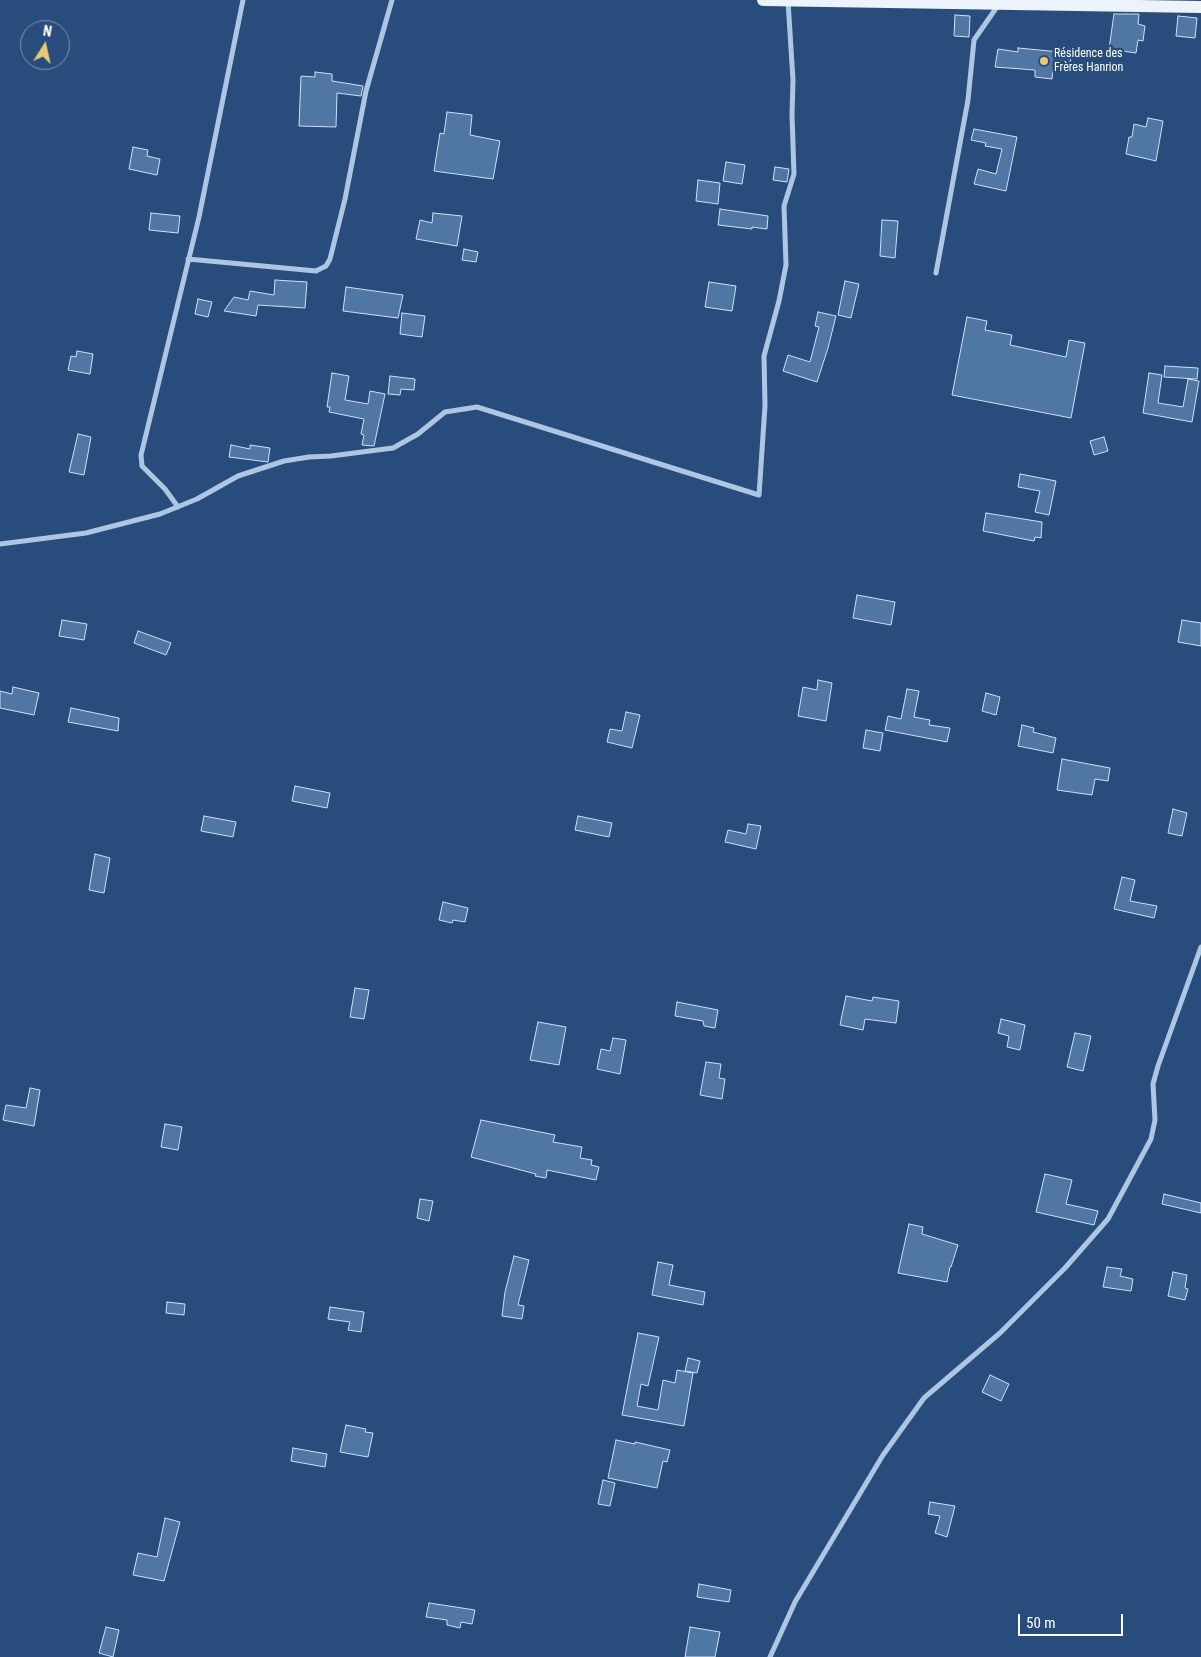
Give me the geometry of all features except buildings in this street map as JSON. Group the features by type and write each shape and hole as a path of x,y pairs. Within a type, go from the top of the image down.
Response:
{"main road":[{"path":"764,0 1201,7"}],"street":[{"path":"178,507 142,466 141,461 199,217 243,0"},
{"path":"188,259 316,271 326,266 330,258 345,199 366,92 392,0"},
{"path":"0,544 86,533 152,516 197,499 238,476 284,461 393,448 418,434 445,412 477,407 759,495 765,406 764,356 786,265 784,206 794,174 793,80 788,1"},
{"path":"936,273 968,100 974,40 999,4"},
{"path":"770,1657 796,1602 883,1455 924,1398 1000,1333 1065,1268 1108,1219 1151,1139 1155,1120 1153,1084 1201,947"}],"place":[{"name":"Résidence des Frères Hanrion","path":"1044,61"}]}
